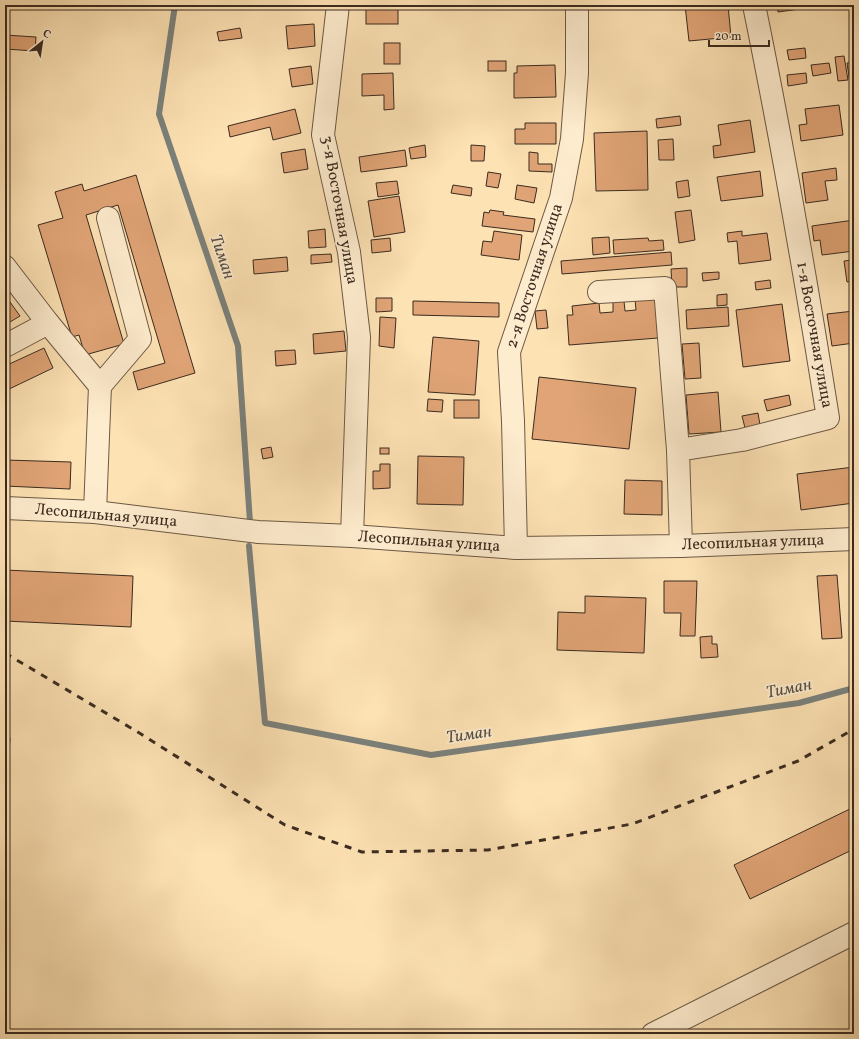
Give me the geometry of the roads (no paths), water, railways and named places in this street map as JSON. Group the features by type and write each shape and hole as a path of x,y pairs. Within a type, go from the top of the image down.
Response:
{"street":[{"name":"3-я Восточная улица","path":"338,5 323,135 349,252 359,337 352,536"},
{"name":"2-я Восточная улица","path":"516,548 513,421 509,352 560,198 565,176 572,139 577,73 578,5"},
{"name":"1-я Восточная улица","path":"678,450 742,440 828,418 817,344 754,5"},
{"path":"95,512 100,386 140,339 108,218"},
{"path":"5,267 48,323 100,386"},
{"path":"599,292 666,288 678,450 681,546"},
{"path":"5,346 48,323"},
{"name":"Лесопильная улица","path":"5,508 95,512 258,532 352,536 516,548 681,546 854,539"},
{"path":"653,1034 854,933"}],"waterway":[{"name":"Тиман","path":"175,5 159,114 238,346 250,522"},
{"name":"Тиман","path":"249,546 265,723 431,755 799,703 854,688"}],"railway":[{"path":"5,653 141,734 285,825 362,852 488,850 632,824 798,761 854,729"}]}
